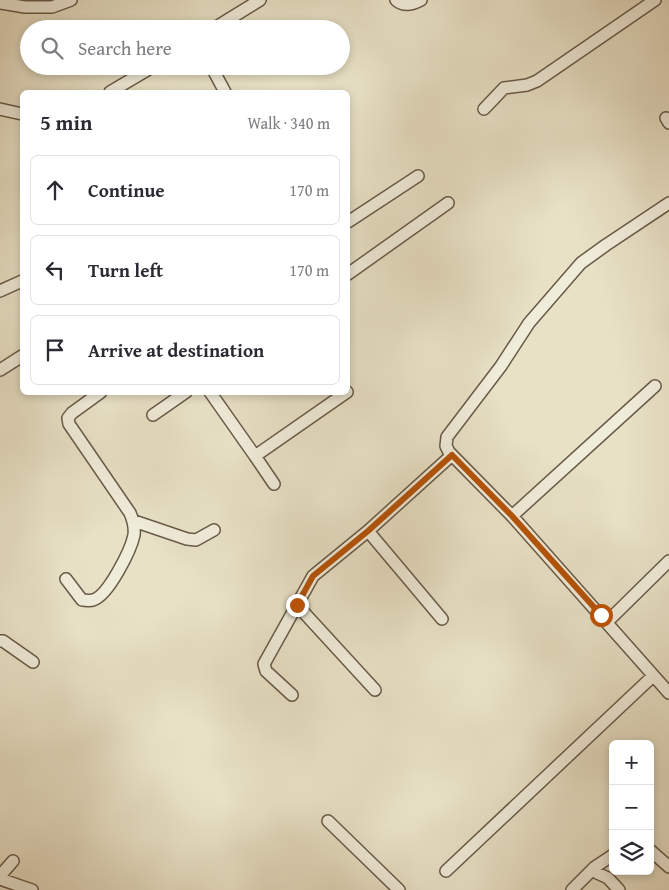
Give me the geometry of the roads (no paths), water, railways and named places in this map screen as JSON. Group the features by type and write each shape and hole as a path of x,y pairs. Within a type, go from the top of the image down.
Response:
{"street":[{"path":"0,3 25,7 52,7 71,0"},
{"path":"396,0 404,5 411,5 422,0"},
{"path":"484,109 504,88 527,85 537,81 655,0"},
{"path":"226,20 252,2"},
{"path":"113,90 139,75"},
{"path":"216,75 223,90"},
{"path":"0,109 20,114"},
{"path":"350,221 418,176"},
{"path":"350,273 448,203"},
{"path":"669,203 581,263 529,323 501,366 447,437 446,446 452,455 512,516 669,694"},
{"path":"0,291 20,282"},
{"path":"0,370 20,357"},
{"path":"512,516 655,386"},
{"path":"66,579 82,600 93,600 101,595 111,584 134,536 134,522 122,499 69,424 68,418 72,412 97,395"},
{"path":"153,415 182,395"},
{"path":"212,395 274,484"},
{"path":"255,456 344,395"},
{"path":"292,695 266,671 264,664 313,576 368,531 452,455"},
{"path":"134,522 187,539 196,540 214,530"},
{"path":"368,531 442,619"},
{"path":"607,622 669,561"},
{"path":"297,605 375,690"},
{"path":"0,641 3,641 33,662"},
{"path":"446,871 653,676"},
{"path":"328,822 399,890"},
{"path":"654,854 669,867"},
{"path":"572,890 595,867 609,858"},
{"path":"13,861 0,878 32,890"},
{"path":"595,867 597,873 608,878 619,890"}]}
